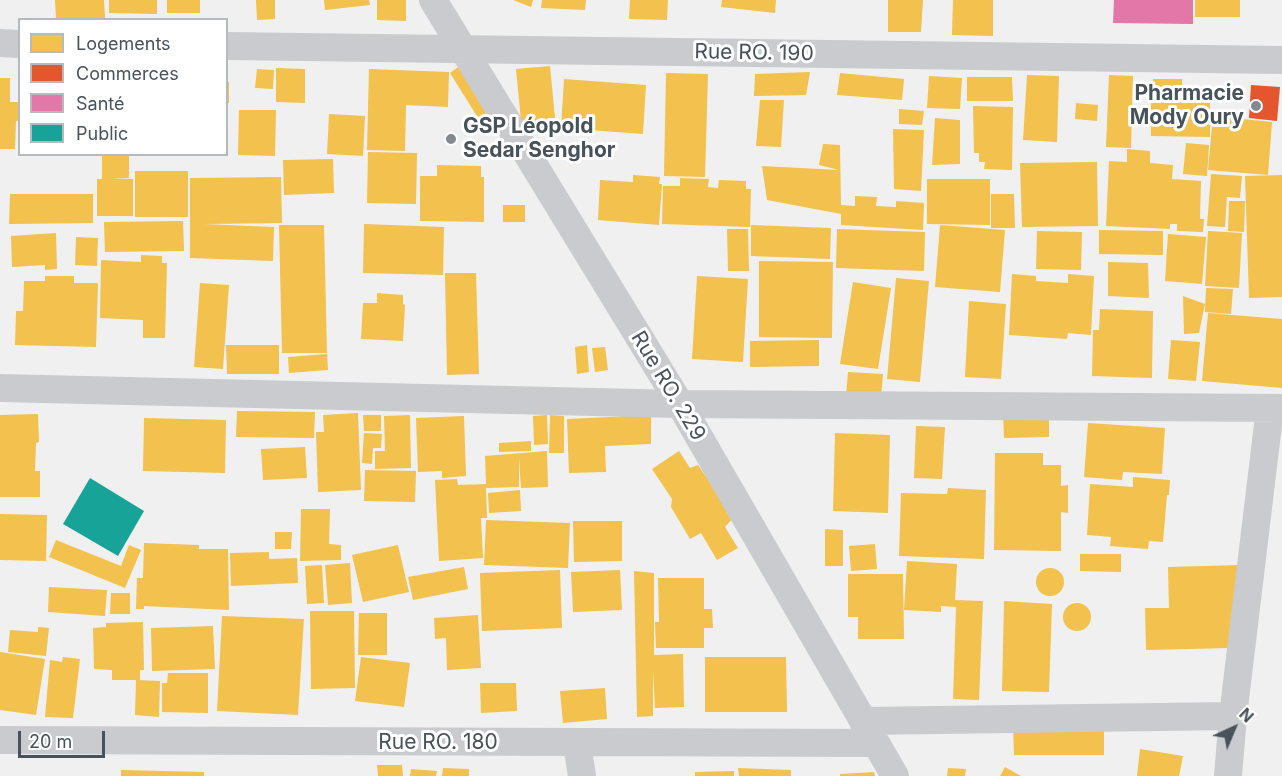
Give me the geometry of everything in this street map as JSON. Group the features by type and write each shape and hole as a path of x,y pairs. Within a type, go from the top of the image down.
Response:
{"street":[{"name":"Rue RO. 229","path":"433,0 680,404 895,776"},
{"path":"0,44 18,44"},
{"name":"Rue RO. 190","path":"228,46 1282,60"},
{"path":"0,388 680,404 1276,408 1233,716 1228,776"},
{"name":"Rue RO. 180","path":"0,740 577,744 1233,716"},
{"path":"577,744 582,776"}],"building: Logements":[{"path":"55,0 104,0 105,18 56,18"},
{"path":"109,0 157,0 157,14 109,13"},
{"path":"167,0 200,0 200,13 167,13"},
{"path":"256,0 275,0 275,19 257,20"},
{"path":"324,0 369,0 370,5 325,10"},
{"path":"377,0 406,0 406,21 377,20"},
{"path":"513,0 533,0 531,7"},
{"path":"542,0 586,0 585,10 541,8"},
{"path":"630,0 668,0 667,20 629,19"},
{"path":"722,0 776,0 775,13 721,7"},
{"path":"888,0 923,0 921,32 888,32"},
{"path":"953,0 993,0 993,36 952,35"},
{"path":"1195,0 1240,0 1240,17 1195,17"},
{"path":"550,66 556,128 522,131 516,69"},
{"path":"458,67 494,124 485,129 450,73"},
{"path":"276,68 305,69 305,103 276,102"},
{"path":"257,69 274,70 273,89 255,88"},
{"path":"369,69 449,72 448,107 406,105 405,151 367,150"},
{"path":"810,72 806,95 754,96 755,74"},
{"path":"666,73 708,74 705,177 664,176"},
{"path":"840,73 904,79 902,100 837,95"},
{"path":"1027,75 1059,76 1057,142 1023,140"},
{"path":"1109,75 1133,76 1131,148 1106,147"},
{"path":"929,76 962,78 960,109 927,108"},
{"path":"967,77 1012,77 1013,101 967,101"},
{"path":"0,78 10,78 10,102 18,102 15,149 0,149"},
{"path":"564,79 646,85 643,134 561,128"},
{"path":"1153,79 1182,79 1182,87 1210,88 1210,137 1151,136"},
{"path":"760,100 784,100 781,147 756,146"},
{"path":"1076,103 1098,105 1097,121 1075,119"},
{"path":"973,106 1013,107 1012,170 984,169 985,162 979,162 979,153 974,153"},
{"path":"899,109 924,111 922,125 899,124"},
{"path":"239,110 276,110 275,156 238,155"},
{"path":"329,114 365,116 363,156 327,154"},
{"path":"1213,116 1272,122 1268,175 1208,170"},
{"path":"935,118 960,120 960,164 932,165"},
{"path":"893,129 924,130 921,191 894,189"},
{"path":"1186,143 1209,145 1207,176 1183,174"},
{"path":"823,144 840,145 841,205 855,206 855,196 877,197 876,206 896,207 896,201 924,203 923,230 841,225 841,214 767,200 762,166 839,170 819,165"},
{"path":"1127,149 1150,151 1150,163 1173,165 1172,179 1201,181 1200,219 1204,219 1203,232 1177,231 1177,224 1170,224 1170,229 1106,226 1109,161 1127,162"},
{"path":"368,152 417,153 416,204 367,203"},
{"path":"102,156 129,156 129,178 111,179 133,179 133,216 97,216 97,179 102,179"},
{"path":"333,159 334,193 284,195 283,160"},
{"path":"1097,162 1098,226 1022,227 1020,163"},
{"path":"437,165 481,166 481,177 484,177 484,222 420,221 420,176 437,176"},
{"path":"135,171 188,171 188,217 135,217"},
{"path":"1211,174 1242,176 1240,198 1227,197 1225,227 1207,226"},
{"path":"633,175 660,177 659,184 662,184 659,225 598,220 600,180 633,182"},
{"path":"1282,175 1282,297 1249,298 1245,176"},
{"path":"281,177 282,223 204,224 274,227 273,261 190,258 190,178"},
{"path":"680,178 709,179 708,187 718,188 719,180 746,181 746,189 751,189 750,227 662,224 663,186 680,186"},
{"path":"927,179 990,179 990,225 927,224"},
{"path":"10,194 93,194 93,223 9,224"},
{"path":"991,194 1014,194 1015,228 991,228"},
{"path":"1229,201 1245,201 1244,232 1228,231"},
{"path":"503,205 525,205 525,222 503,222"},
{"path":"183,221 184,251 105,252 104,222"},
{"path":"364,224 444,227 443,275 363,273"},
{"path":"279,225 324,225 327,353 282,353"},
{"path":"751,225 831,228 830,259 751,256"},
{"path":"940,225 1005,230 1000,292 935,287"},
{"path":"727,229 748,229 749,271 728,271"},
{"path":"837,229 925,232 924,271 836,268"},
{"path":"1099,230 1163,231 1163,255 1099,254"},
{"path":"1037,231 1082,232 1081,270 1036,269"},
{"path":"1208,231 1242,233 1239,288 1205,286"},
{"path":"56,233 57,269 45,270 45,265 12,267 11,236"},
{"path":"1168,234 1206,237 1202,284 1165,281"},
{"path":"76,237 98,238 97,266 75,265"},
{"path":"141,255 162,256 162,263 167,263 165,338 143,338 143,320 100,318 101,260 141,262"},
{"path":"759,261 833,262 832,338 759,337"},
{"path":"1108,262 1148,263 1149,298 1108,296"},
{"path":"445,273 476,273 479,374 447,375"},
{"path":"1012,274 1036,276 1036,281 1068,283 1068,274 1094,276 1091,335 1068,333 1067,339 1009,335"},
{"path":"45,276 74,276 74,283 98,283 96,347 15,345 16,311 23,311 24,281 45,281"},
{"path":"697,276 748,279 743,362 692,359"},
{"path":"896,278 929,281 920,382 887,379"},
{"path":"853,282 891,288 878,369 840,364"},
{"path":"200,283 229,285 223,369 194,367"},
{"path":"1206,288 1233,289 1231,314 1205,312"},
{"path":"377,293 403,295 405,305 403,341 361,339 363,303 377,303"},
{"path":"1183,296 1205,304 1199,333 1184,334"},
{"path":"969,301 1006,304 1001,379 965,377"},
{"path":"1100,309 1153,311 1152,378 1092,376 1093,330 1099,330"},
{"path":"1208,313 1282,319 1282,388 1202,381"},
{"path":"819,340 819,366 750,367 750,341"},
{"path":"1171,340 1200,342 1196,381 1168,379"},
{"path":"226,345 279,345 279,374 227,374"},
{"path":"587,345 589,372 577,374 575,347"},
{"path":"605,347 608,370 595,372 592,348"},
{"path":"327,354 328,370 289,373 288,357"},
{"path":"848,372 883,374 881,398 846,396"},
{"path":"237,411 315,412 314,438 236,437"},
{"path":"358,413 361,490 318,492 316,432 324,432 323,415"},
{"path":"38,414 39,442 36,443 35,471 40,471 40,497 0,497 0,415"},
{"path":"1003,414 1049,414 1049,437 1004,438"},
{"path":"363,415 381,415 381,431 364,431"},
{"path":"410,415 411,468 375,469 375,451 385,451 384,416"},
{"path":"547,415 548,444 534,445 533,416"},
{"path":"550,415 564,416 564,453 549,453"},
{"path":"651,415 651,444 605,446 606,472 569,473 567,419"},
{"path":"464,416 466,476 442,478 442,471 418,472 416,418"},
{"path":"144,418 226,420 225,473 143,471"},
{"path":"1088,423 1165,428 1162,474 1123,472 1122,480 1084,477"},
{"path":"916,426 945,427 942,479 914,478"},
{"path":"364,433 382,434 381,448 373,448 372,464 362,463"},
{"path":"835,433 890,435 888,513 833,511"},
{"path":"531,441 531,451 499,452 499,443"},
{"path":"305,447 307,478 263,480 261,449"},
{"path":"547,451 548,487 521,488 519,457 519,487 486,488 487,518 481,518 483,558 439,561 435,480 457,479 458,485 486,484 485,456"},
{"path":"679,451 690,468 698,465 734,517 725,527 738,548 717,560 701,533 690,539 671,507 672,499 652,469"},
{"path":"995,453 1043,453 1043,465 1061,465 1061,486 1068,485 1068,513 1061,512 1061,551 994,550"},
{"path":"365,470 416,471 415,502 364,501"},
{"path":"1133,477 1170,480 1163,542 1149,541 1148,549 1110,546 1111,537 1087,535 1090,484 1133,487"},
{"path":"948,488 986,490 984,559 899,556 901,493 947,494"},
{"path":"520,490 521,511 489,513 488,493"},
{"path":"301,509 330,509 329,544 341,545 341,560 300,561"},
{"path":"0,514 47,515 46,561 0,560"},
{"path":"486,520 570,523 568,568 484,565"},
{"path":"573,521 622,521 622,561 574,562"},
{"path":"825,529 843,530 843,566 825,566"},
{"path":"275,532 292,532 291,549 275,549"},
{"path":"56,540 121,566 129,545 141,550 125,588 49,557"},
{"path":"144,543 199,545 199,549 228,549 229,610 144,606 144,609 136,609 137,578 143,578"},
{"path":"875,544 877,569 851,571 849,546"},
{"path":"398,545 409,592 363,602 352,555"},
{"path":"269,552 269,559 297,558 298,583 231,586 230,553"},
{"path":"1080,554 1121,554 1121,572 1080,571"},
{"path":"907,561 957,564 955,600 983,601 979,700 953,699 956,607 941,606 941,612 904,610"},
{"path":"350,563 352,603 328,605 325,565"},
{"path":"322,565 324,603 307,604 305,566"},
{"path":"1240,565 1231,648 1146,650 1145,608 1169,608 1168,567"},
{"path":"464,567 468,589 413,600 408,577"},
{"path":"1050,568 1060,572 1064,582 1060,592 1050,596 1040,592 1036,582 1040,572"},
{"path":"560,570 562,628 482,631 480,573"},
{"path":"620,570 622,610 573,612 571,572"},
{"path":"634,571 654,573 654,655 683,654 684,707 655,708 653,670 653,716 637,717"},
{"path":"848,574 903,574 904,639 858,639 858,617 848,617"},
{"path":"658,578 704,578 704,609 712,609 713,628 704,628 704,648 656,648 655,622 659,622"},
{"path":"49,587 107,590 105,616 48,612"},
{"path":"111,593 130,593 130,614 110,614"},
{"path":"1004,601 1052,604 1049,692 1002,691"},
{"path":"1077,603 1087,607 1091,617 1087,627 1077,631 1067,627 1063,617 1067,607"},
{"path":"310,611 354,611 355,688 311,689"},
{"path":"359,613 387,613 387,655 358,655"},
{"path":"478,615 481,668 447,670 446,638 435,639 434,618"},
{"path":"222,616 304,619 298,715 217,711"},
{"path":"143,622 144,670 140,670 140,680 112,680 112,670 94,669 93,628 106,627 106,623"},
{"path":"213,626 215,669 152,671 151,628"},
{"path":"38,627 49,628 46,656 8,652 10,630 38,632"},
{"path":"0,652 45,659 36,715 0,710"},
{"path":"63,657 80,659 73,718 45,717 50,660 62,662"},
{"path":"361,657 410,663 404,707 355,701"},
{"path":"705,657 786,657 787,712 705,712"},
{"path":"168,673 208,673 208,713 162,712 162,683 167,683"},
{"path":"136,680 160,681 159,717 135,715"},
{"path":"480,683 516,683 517,711 481,713"},
{"path":"605,688 607,719 563,723 560,691"},
{"path":"1013,725 1104,725 1104,755 1014,755"},
{"path":"1140,749 1183,756 1179,776 1137,776"},
{"path":"377,765 402,765 403,776 378,776"},
{"path":"1005,767 1021,776 1000,776"},
{"path":"443,768 469,769 469,776 442,776"},
{"path":"738,768 791,770 791,776 739,776"},
{"path":"948,768 966,769 965,776 947,776"},
{"path":"411,769 437,771 436,776 410,776"},
{"path":"121,770 204,772 204,776 121,776"},
{"path":"734,771 734,776 695,776 695,772"},
{"path":"874,772 875,776 840,776 840,774"}],"building: Commerces":[{"path":"1251,85 1280,87 1277,121 1249,118"}],"building: Santé":[{"path":"1114,0 1193,0 1193,24 1113,23"}],"building: Public":[{"path":"90,478 144,511 118,556 63,524"}],"place":[{"name":"Pharmacie Mody Oury","path":"1256,106"},
{"name":"GSP Léopold Sedar Senghor","path":"451,139"}]}
